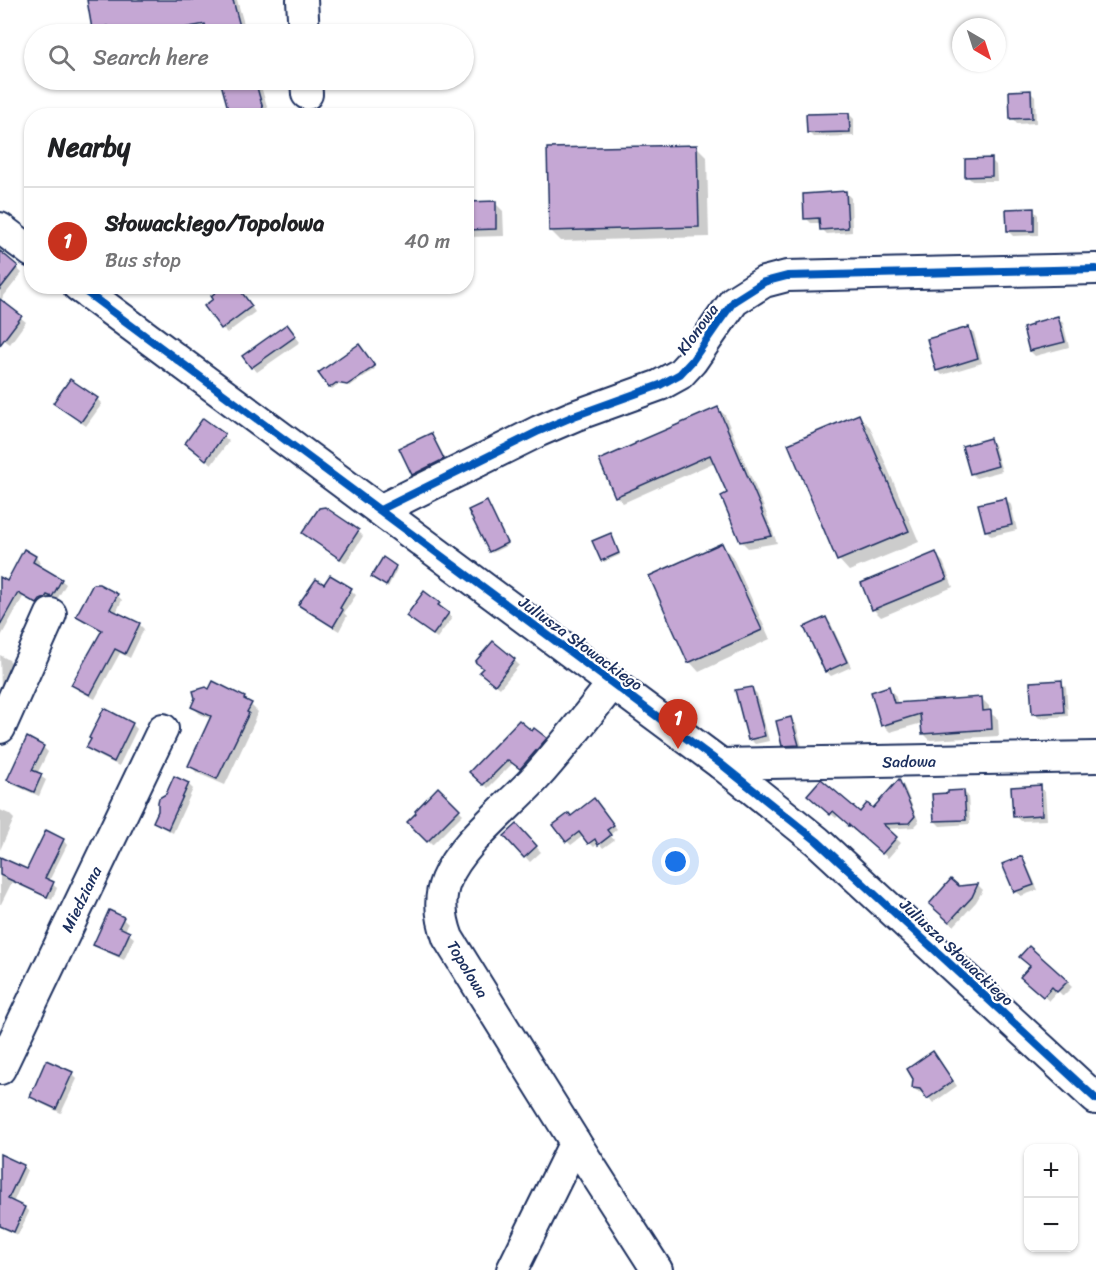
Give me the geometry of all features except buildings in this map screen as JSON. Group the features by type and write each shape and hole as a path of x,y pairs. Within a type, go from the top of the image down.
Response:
{"street":[{"path":"302,0 303,24"},
{"path":"0,228 24,246"},
{"name":"Klonowa","path":"380,510 538,431 660,385 680,374 692,362 734,301 764,282 787,276 1096,270"},
{"name":"Juliusza Słowackiego","path":"89,294 721,764 817,841 1096,1100"},
{"path":"0,728 51,614"},
{"name":"Topolowa","path":"613,683 537,776 463,851 446,880 442,896 442,923 448,938 657,1270"},
{"name":"Miedziana","path":"0,1069 163,729"},
{"name":"Sadowa","path":"721,764 1096,757"},
{"path":"512,1270 575,1142"}],"cycle path":[{"path":"380,510 539,431 660,385 680,374 692,361 734,301 764,282 787,276 1096,269"},
{"path":"89,294 721,764 817,841 1096,1099"}],"place":[{"name":"Słowackiego/Topolowa","path":"678,749"}]}
